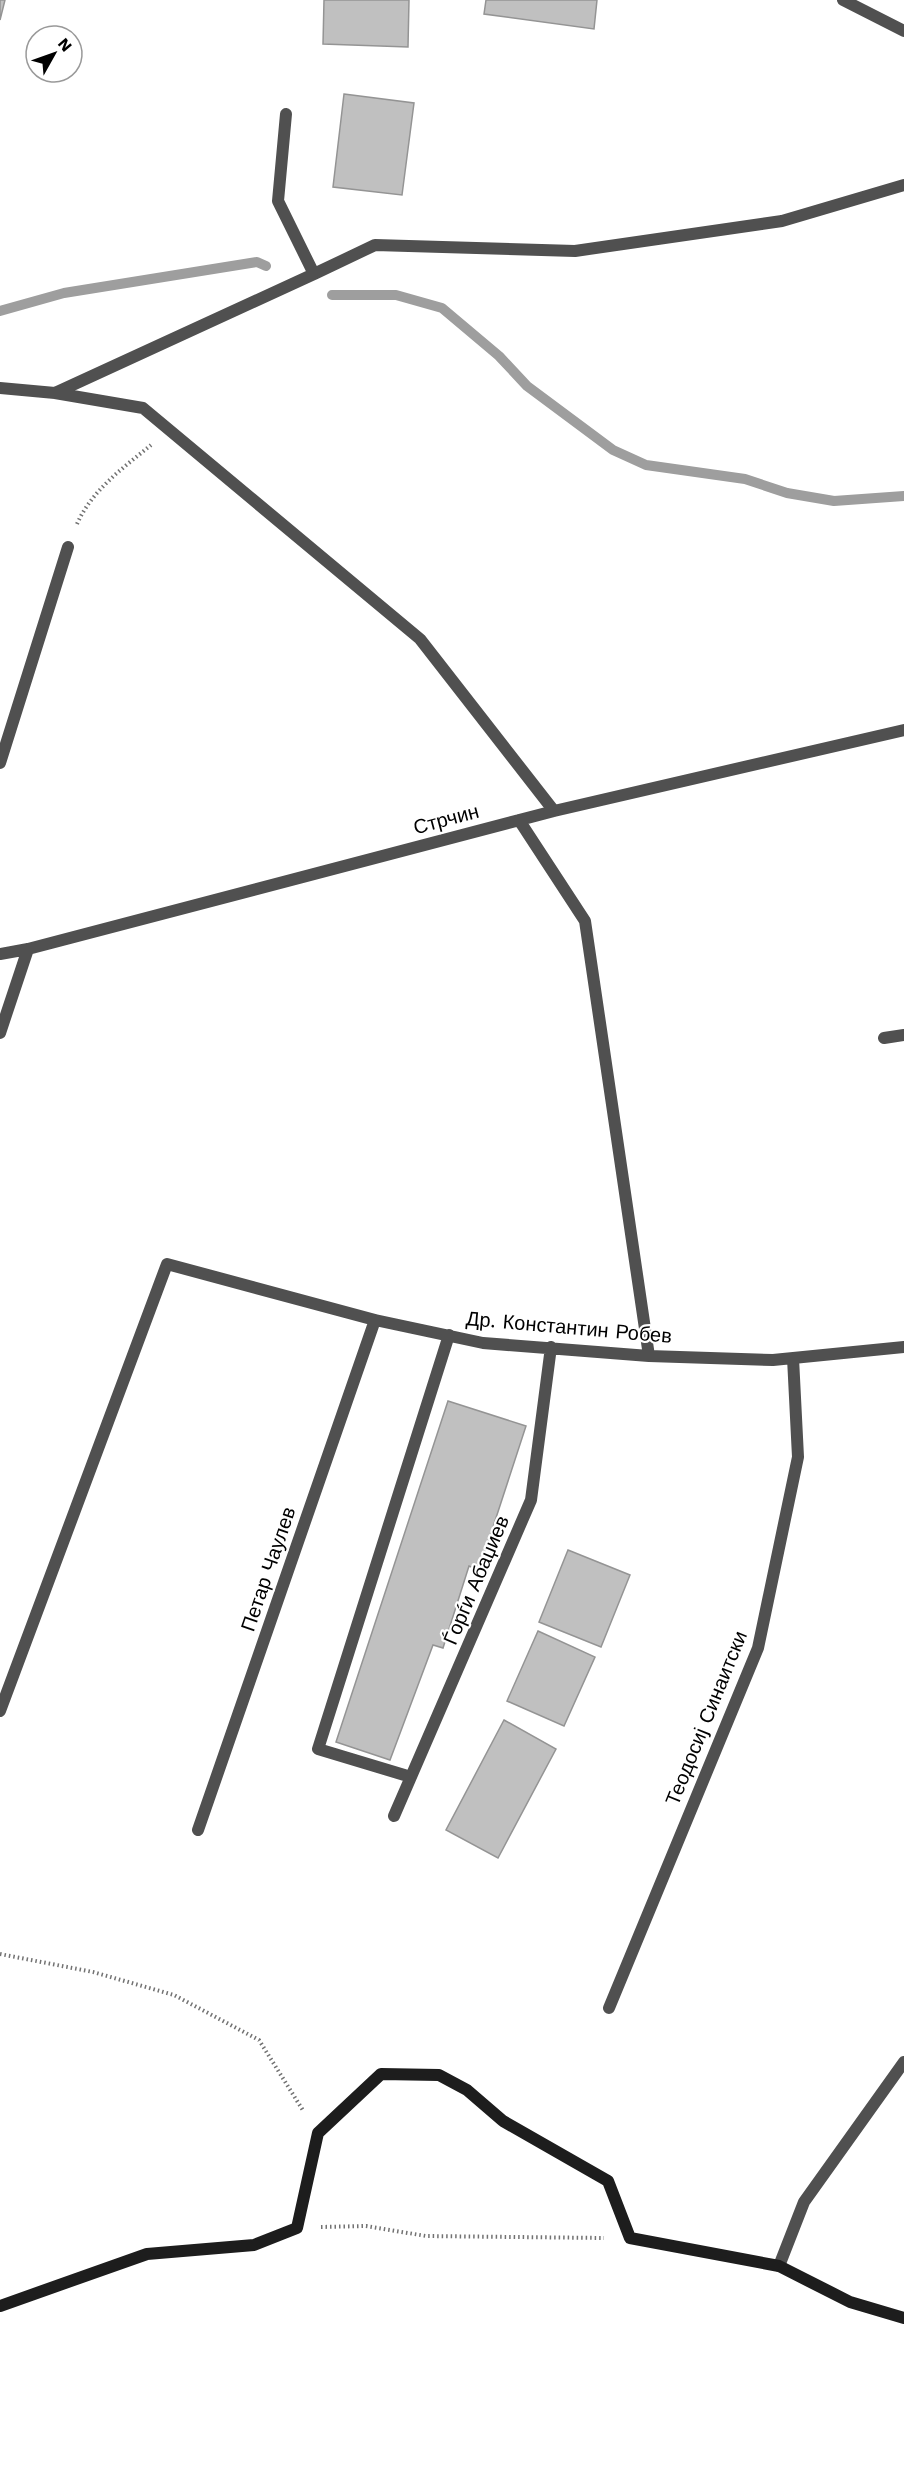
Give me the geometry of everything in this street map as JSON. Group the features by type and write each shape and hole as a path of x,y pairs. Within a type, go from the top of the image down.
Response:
{"street":[{"path":"843,0 904,31"},
{"path":"286,114 278,201 314,274"},
{"path":"55,393 375,245 575,251 782,221 904,185"},
{"path":"0,388 55,393 143,408 420,639 554,811"},
{"path":"0,763 68,547"},
{"name":"Стрчин","path":"0,954 28,949 554,811 904,730"},
{"path":"519,820 585,921 649,1356"},
{"path":"0,1033 28,949"},
{"path":"884,1038 904,1035"},
{"name":"Др. Константин Робев","path":"0,1711 167,1264 375,1320 483,1343 649,1356 773,1360 904,1347"},
{"name":"Петар Чаулев","path":"198,1830 375,1320"},
{"path":"411,1776 318,1749 449,1335"},
{"name":"Ѓорѓи Абаџиев","path":"394,1816 531,1500 551,1347"},
{"name":"Теодосиј Синаитски","path":"609,2008 758,1648 798,1457 794,1358"},
{"path":"779,2266 804,2202 904,2062"},
{"path":"0,2306 147,2254 254,2245 297,2228 318,2133 381,2074 439,2075 467,2091 503,2121 608,2181 630,2238 779,2266 850,2302 904,2318"}],"path":[{"path":"68,547 83,511 108,480 170,430"},
{"path":"0,1954 93,1972 174,1995 259,2040 318,2133"},
{"path":"297,2228 366,2226 426,2236 630,2238"}],"building":[{"path":"0,0 5,0 0,20"},
{"path":"324,0 409,0 408,47 323,44"},
{"path":"486,0 597,0 594,29 484,14"},
{"path":"344,94 414,103 402,195 333,187"},
{"path":"448,1401 526,1426 479,1570 469,1566 443,1648 433,1645 390,1760 336,1742"},
{"path":"568,1550 630,1575 601,1647 539,1622"},
{"path":"538,1631 595,1657 564,1726 507,1701"},
{"path":"504,1720 556,1749 498,1858 446,1830"}],"waterway":[{"path":"0,311 64,293 257,262 266,266"},
{"path":"332,295 396,295 442,308 499,356 527,386 613,450 646,465 745,479 787,493 834,501 904,496"}]}
